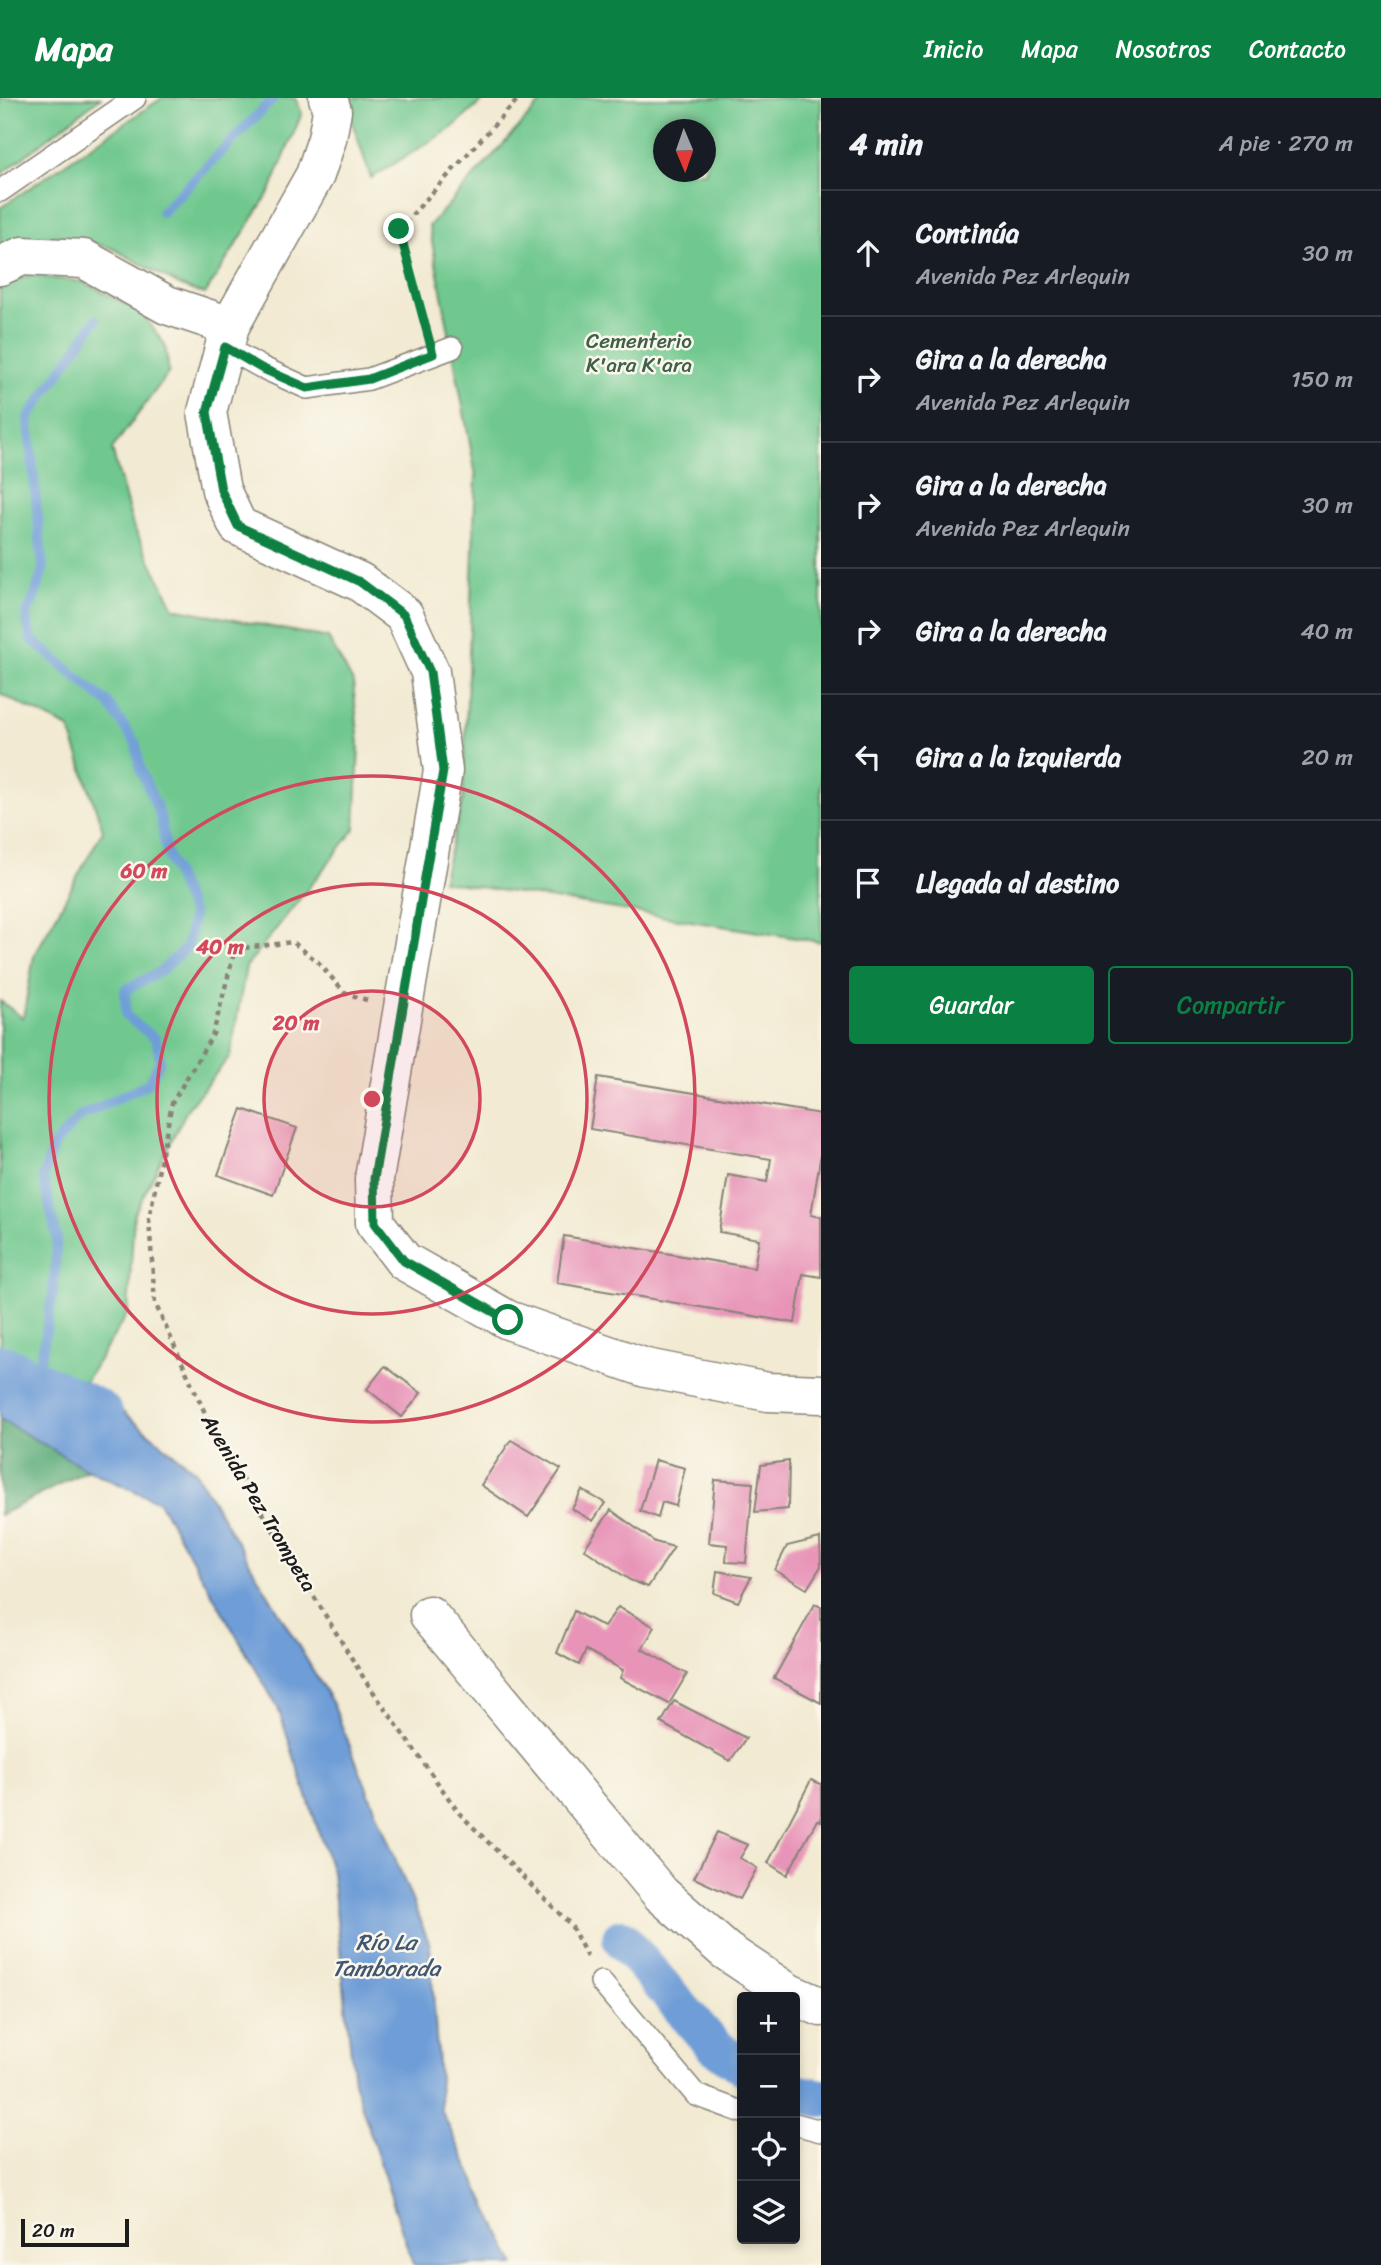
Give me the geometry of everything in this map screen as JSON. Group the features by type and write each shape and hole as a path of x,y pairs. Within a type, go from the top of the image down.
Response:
{"street":[{"path":"328,98 332,111 316,175 228,336 207,412 221,490 238,526 360,582 404,615 430,672 443,771 374,1179 375,1223 404,1261 508,1320 646,1368 768,1392 821,1394"},
{"path":"0,266 22,257 84,259 228,336"},
{"path":"429,1615 661,1894 726,1951 789,1993 821,2007"}],"lane":[{"path":"0,191 135,98"},
{"path":"228,336 261,368 307,388 369,379 442,351"},
{"path":"601,1982 696,2095 737,2110"},
{"path":"800,2125 821,2131"}],"path":[{"path":"442,351 399,229 519,98"},
{"name":"Avenida Pez Trompeta","path":"402,1013 345,993 319,963 293,942 235,948 213,1034 172,1103 149,1219 155,1303 215,1435 365,1680 459,1813 571,1925 601,1982"}],"green space":[{"path":"0,98 100,98 0,175"},
{"path":"162,98 295,98 302,113 270,191 205,294 181,286 112,248 58,236 17,242 0,249 0,208"},
{"path":"344,98 486,98 452,128 371,178"},
{"name":"Cementerio K'ara K'ara","path":"545,98 821,98 821,942 442,881 463,799 476,476 429,226"},
{"path":"30,275 84,282 142,313 165,345 169,372 112,449 133,526 174,608 328,638 353,682 359,745 355,829 246,967 230,1056 188,1108 134,1214 128,1313 83,1385 0,1347 0,1001 23,1018 34,956 103,830 69,728 0,694 0,286"},
{"path":"0,1419 88,1470 0,1515"}],"water":[{"name":"Río La Tamborada","path":"57,1373 102,1395 195,1471 333,1704 430,1945 441,2110 515,2265 413,2265 354,2082 332,1872 278,1708 159,1502 88,1470 0,1419 0,1386"}],"building":[{"path":"598,1077 821,1114 821,1153 811,1215 821,1217 821,1277 803,1274 795,1323 557,1283 564,1236 754,1268 759,1239 719,1232 728,1175 767,1182 771,1159 590,1129"},
{"path":"242,1109 297,1128 273,1195 218,1175"},
{"path":"385,1366 421,1393 402,1417 367,1389"},
{"path":"511,1440 561,1469 528,1517 481,1485"},
{"path":"655,1460 685,1468 676,1506 662,1502 658,1518 640,1511"},
{"path":"789,1461 788,1509 755,1512 761,1465"},
{"path":"715,1480 753,1483 746,1563 726,1562 727,1545 709,1543"},
{"path":"582,1490 605,1503 593,1521 572,1509"},
{"path":"611,1510 655,1542 674,1547 648,1587 630,1580 584,1549"},
{"path":"820,1538 821,1566 807,1589 775,1570 787,1546"},
{"path":"717,1571 751,1577 738,1602 714,1593"},
{"path":"815,1604 821,1607 821,1703 774,1678"},
{"path":"618,1607 655,1627 642,1649 687,1674 669,1704 620,1678 623,1670 586,1650 579,1665 557,1653 574,1611 604,1627"},
{"path":"674,1701 746,1738 730,1761 661,1723"},
{"path":"811,1780 821,1784 821,1821 817,1820 787,1875 768,1863"},
{"path":"717,1832 748,1845 740,1858 757,1868 740,1899 694,1878"}],"waterway":[{"path":"162,212 274,98"},
{"path":"35,1390 53,1293 57,1238 43,1177 53,1146 79,1117 149,1083 160,1061 156,1039 126,1016 125,990 161,971 187,947 193,915 167,854 160,815 140,768 136,744 108,703 31,639 26,616 43,569 28,418 96,320"},
{"name":"Río La Tamborada","path":"0,1377 92,1420"},
{"path":"621,1938 712,2044 737,2062"},
{"path":"800,2094 821,2098"}],"route":[{"path":"399,229 433,354 369,379 307,388 261,368 225,347 207,412 221,490 238,526 360,582 404,615 430,672 443,771 374,1179 375,1223 404,1261 508,1320"}]}
